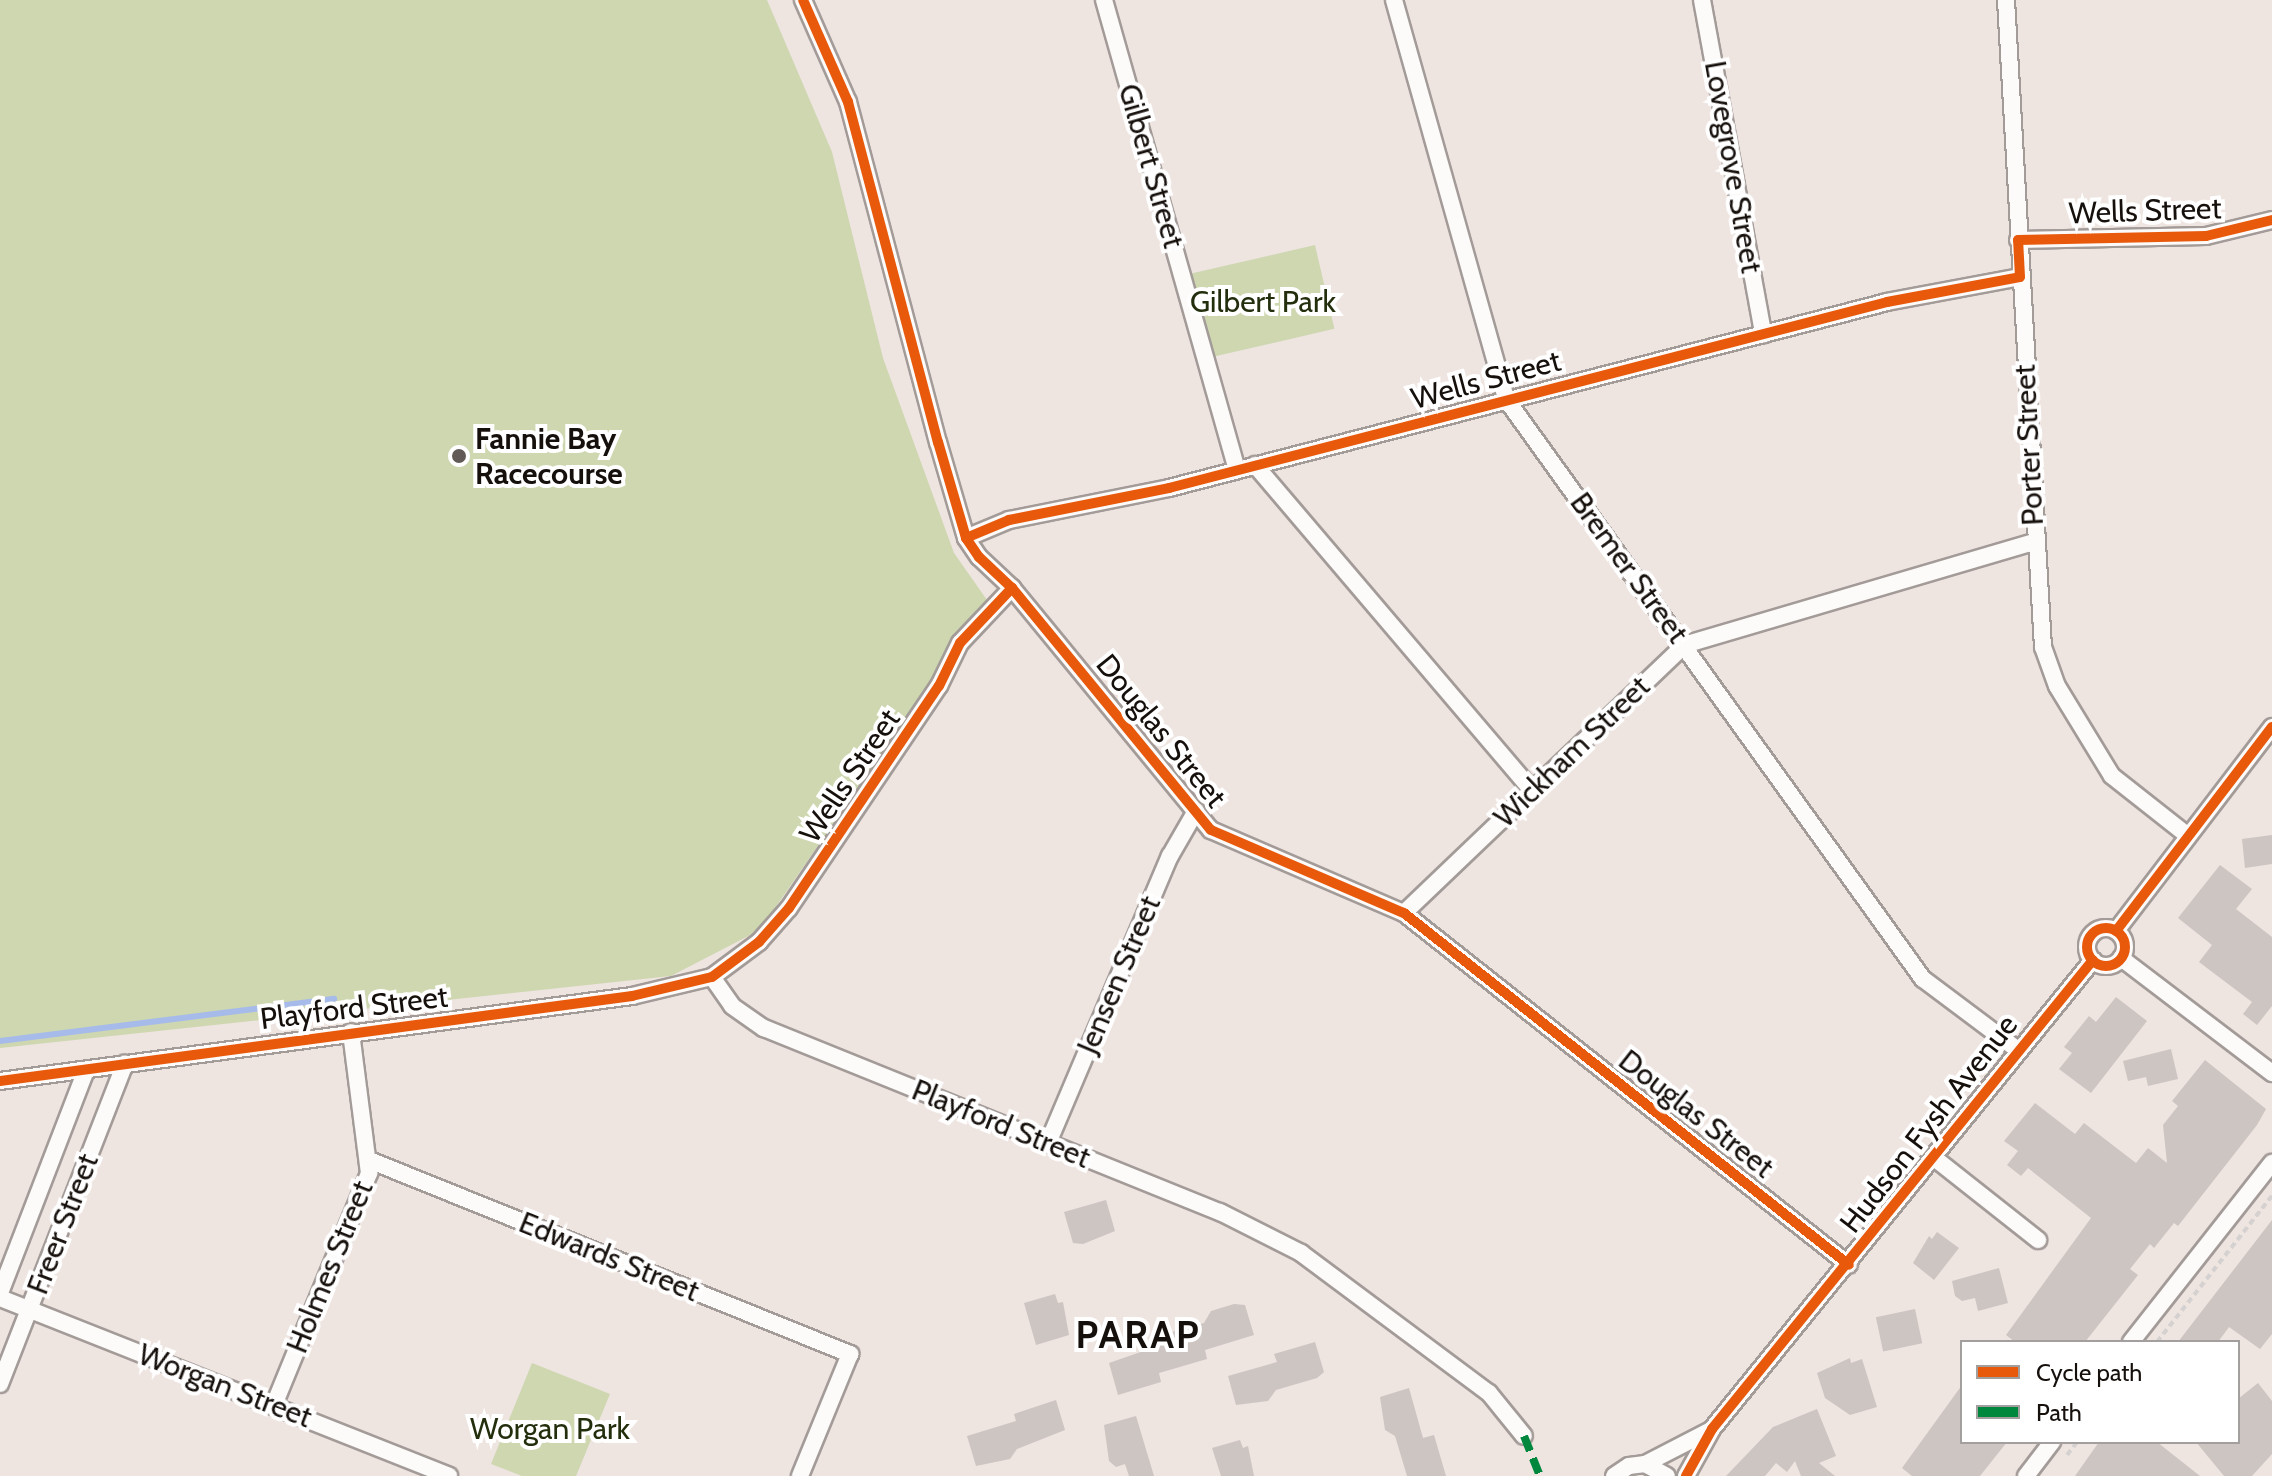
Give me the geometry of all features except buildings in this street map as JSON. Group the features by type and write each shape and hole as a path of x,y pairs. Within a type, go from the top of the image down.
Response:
{"street":[{"name":"Douglas Street","path":"803,0 848,102 966,538 1012,588 1196,811 1221,837 1404,913 1849,1265"},
{"name":"Gilbert Street","path":"1104,0 1237,470"},
{"name":"Bremer Street","path":"1394,0 1506,399 1923,979 2018,1050"},
{"name":"Lovegrove Street","path":"1702,0 1763,334"},
{"name":"Porter Street","path":"2006,0 2034,542 2043,647 2057,686 2112,776 2187,835"},
{"name":"Wells Street","path":"2018,240 2206,236 2272,220"},
{"name":"Wells Street","path":"966,538 1009,520 1237,470 1887,302 2020,277"},
{"path":"1255,465 1532,790"},
{"name":"Wickham Street","path":"1404,913 1684,645 2034,542"},
{"name":"Wells Street","path":"712,977 759,942 789,908 939,686 960,643 1012,588"},
{"path":"2116,931 2272,727"},
{"name":"Jensen Street","path":"1048,1143 1170,856 1196,811"},
{"path":"2100,929 2116,931 2124,943 2121,958 2104,965 2093,960 2087,946 2091,935 2100,929"},
{"path":"2121,958 2272,1073"},
{"name":"Hudson Fysh Avenue","path":"1712,1429 1849,1265 2093,960"},
{"name":"Playford Street","path":"0,1081 632,996 712,977 732,1006 764,1028 1220,1212 1335,1274 1489,1393 1524,1436"},
{"name":"Holmes Street","path":"274,1405 366,1184 369,1160 351,1032"},
{"name":"Freer Street","path":"0,1384 125,1064"},
{"name":"Freer Street","path":"0,1296 86,1070"},
{"path":"1933,1157 2038,1240"},
{"name":"Edwards Street","path":"369,1160 850,1354 800,1476"},
{"path":"2133,1340 2272,1163"},
{"name":"Worgan Street","path":"0,1296 449,1476"},
{"path":"1614,1476 1629,1466 1645,1464 1712,1429"},
{"path":"1686,1476 1712,1429"},
{"path":"2026,1476 2050,1444"},
{"path":"1645,1464 1667,1476"}],"path":[{"path":"2159,1340 2272,1196"}],"green space":[{"name":"Fannie Bay Racecourse","path":"0,0 767,0 832,152 883,358 954,553 987,600 760,930 671,976 0,1048"},
{"name":"Gilbert Park","path":"1315,245 1334,329 1211,357 1191,274"},
{"name":"Worgan Park","path":"532,1363 610,1394 576,1476 522,1476 491,1464"}],"waterway":[{"path":"0,1041 334,999"}],"marked path":[{"path":"1524,1436 1540,1476"}],"cycle path":[{"path":"803,0 848,102 938,442 966,538 979,557 1012,588 1211,830 1404,913 1849,1265"},
{"path":"966,538 1009,520 1169,488 1887,302 2020,277 2018,240 2206,236 2272,220"},
{"path":"0,1081 632,996 712,977 759,942 789,908 939,686 960,643 1012,588"},
{"path":"2116,931 2272,727"},
{"path":"2106,928 2119,934 2125,947 2119,960 2106,966 2093,960 2087,947 2093,934 2106,928"},
{"path":"1686,1476 1712,1429 2093,960"}],"place":[{"name":"Fannie Bay Racecourse","path":"459,456"}],"district":[{"name":"PARAP","path":"1138,1335"}]}
